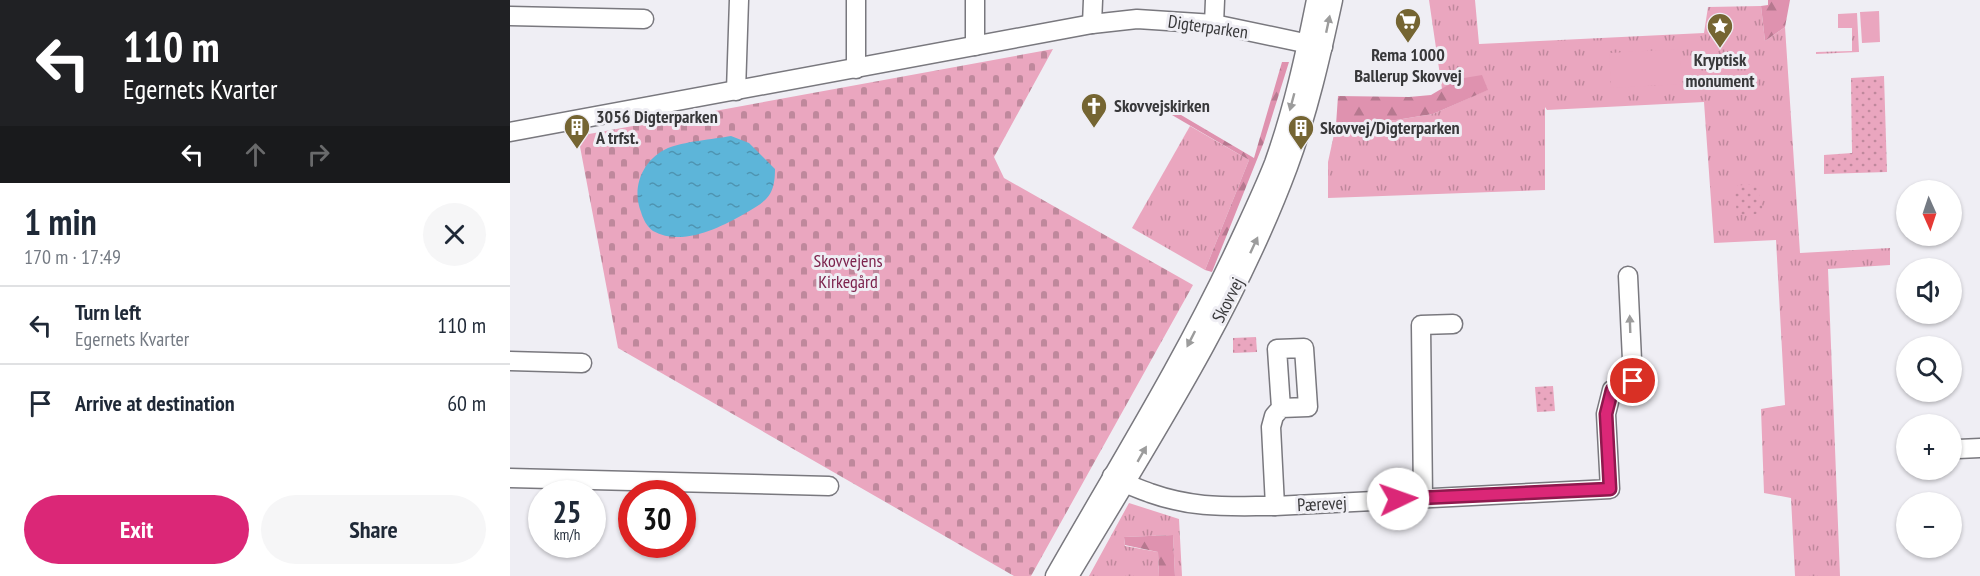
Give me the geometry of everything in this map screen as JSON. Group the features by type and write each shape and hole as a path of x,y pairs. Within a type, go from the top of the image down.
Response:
{"street":[{"path":"736,91 739,0"},
{"path":"856,0 856,69"},
{"path":"975,0 975,45"},
{"path":"1092,24 1093,0"},
{"path":"1214,24 1215,0"},
{"name":"Skovvej","path":"1055,576 1193,365 1233,291 1265,221 1288,167 1302,124 1315,46 1316,0"},
{"name":"Skovvej","path":"1315,46 1333,0"},
{"path":"510,16 644,19"},
{"name":"Digterparken","path":"510,132 975,45 1092,24 1137,19 1214,24 1315,46"},
{"name":"Pærevej","path":"1118,480 1166,499 1202,507 1275,506 1610,489 1606,414 1612,390 1633,381 1628,276"},
{"path":"1424,498 1421,325 1453,324"},
{"path":"510,361 582,363"},
{"path":"1275,506 1271,427 1274,416 1281,408"},
{"path":"1962,449 1980,448"},
{"path":"510,478 829,486"},
{"name":"Skovvej","path":"1069,576 1118,480"}],"green space":[{"path":"1429,0 1475,0 1479,44 1704,33 1708,7 1761,6 1765,41 1785,27 1800,253 1890,248 1890,265 1828,269 1840,576 1795,576 1791,498 1764,493 1761,409 1785,405 1776,240 1714,243 1704,102 1547,110 1545,107 1545,190 1328,198 1328,162 1336,125 1433,114 1487,90 1458,79 1442,89"},
{"path":"1768,0 1790,0 1785,27 1765,41 1761,6 1768,5"},
{"path":"1879,11 1880,42 1862,43 1860,12"},
{"path":"1857,13 1859,52 1816,54 1816,52 1852,51 1852,28 1838,28 1838,14"},
{"name":"Skovvejens Kirkegård","path":"1053,49 994,157 1004,178 1193,285 1031,576 1014,576 618,348 578,136"},
{"path":"1680,49 1682,84 1611,88 1609,53"},
{"path":"1282,62 1289,62 1264,142 1212,272 1205,270 1249,160 1160,108 1159,102 1254,158"},
{"path":"1482,75 1488,90 1433,114 1336,125 1338,96 1431,95 1458,79"},
{"path":"1884,76 1887,172 1824,174 1824,155 1852,153 1851,78"},
{"path":"1190,126 1249,160 1205,270 1132,228"},
{"path":"1753,184 1757,187 1762,210 1756,214 1737,215 1734,186"},
{"path":"1256,337 1257,352 1233,353 1233,338"},
{"path":"1553,386 1555,411 1537,412 1535,387"},
{"path":"1129,503 1179,519 1182,576 1175,576 1173,535 1124,537 1125,546 1158,552 1159,576 1089,576"},
{"path":"1173,535 1175,576 1159,576 1158,552 1125,545 1124,537"}],"water":[{"path":"731,136 749,143 775,169 773,186 768,197 734,219 700,234 676,237 653,231 646,223 638,203 637,193 641,175 646,166 659,153 668,148"}],"place":[{"name":"Rema 1000 Ballerup Skovvej","path":"1408,44"},
{"name":"Kryptisk monument","path":"1720,49"},
{"name":"Skovvejskirken","path":"1094,129"},
{"name":"3056 Digterparken A trfst.","path":"577,150"},
{"name":"Skovvej/Digterparken","path":"1301,151"}],"route":[{"path":"1398,499 1610,489 1606,414 1612,390 1633,381"}]}
